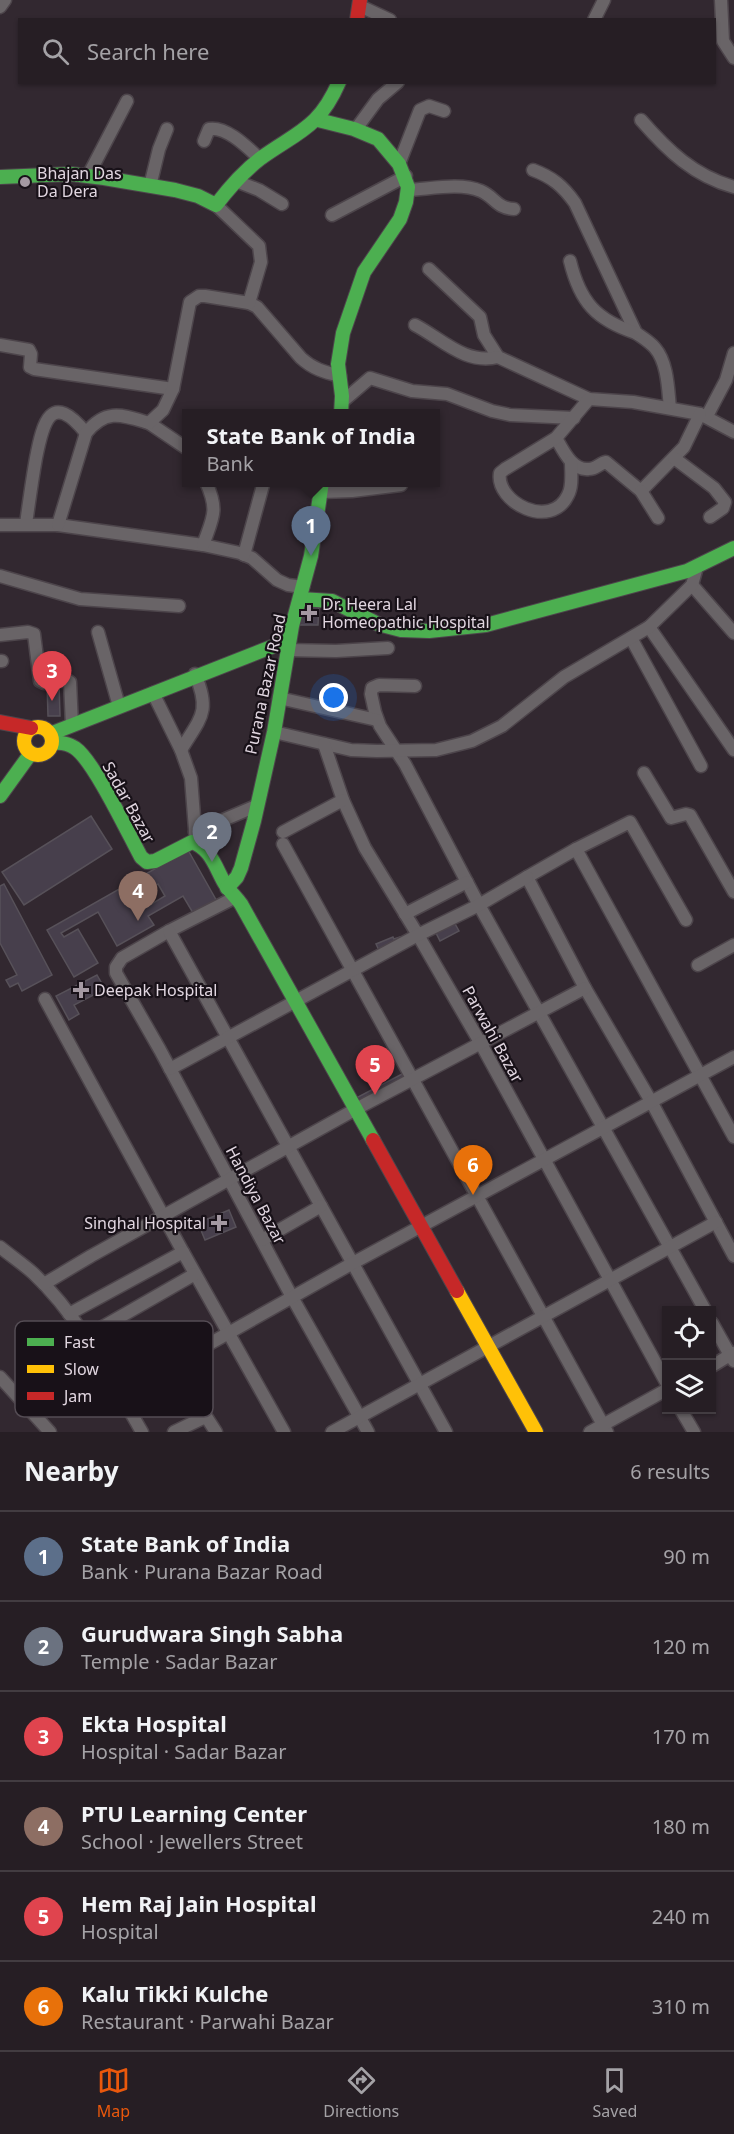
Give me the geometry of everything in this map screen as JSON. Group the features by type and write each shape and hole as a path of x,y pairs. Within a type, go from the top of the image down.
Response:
{"street":[{"path":"0,7 5,0"},
{"path":"595,18 604,0"},
{"path":"721,0 723,41 734,58"},
{"path":"359,9 384,18"},
{"path":"216,205 236,181 260,159 318,120 330,103 338,84"},
{"path":"356,129 378,99 396,84"},
{"path":"88,176 128,101"},
{"path":"332,215 403,170 420,110 429,106 444,111"},
{"path":"318,120 356,129 377,138 387,146 403,170 408,190 400,219 362,276 340,345 341,408"},
{"path":"641,120 662,144 687,166 707,178 734,188"},
{"path":"204,141 209,129 215,128 238,140 260,159"},
{"path":"150,186 166,129"},
{"path":"532,170 546,175 562,186 575,203 636,333"},
{"path":"0,177 70,174 88,176 198,196 216,205 259,246 261,262 249,303"},
{"path":"236,181 259,190 282,204"},
{"path":"408,190 456,187 473,189 484,193 498,205 514,209"},
{"path":"570,261 578,289 596,314 612,324 636,333 660,354 670,408"},
{"path":"429,269 480,318 486,340 498,357 589,399 670,408 703,415 734,432"},
{"path":"149,423 163,410 174,389 190,302 194,298 205,296 249,303 257,307 309,365 322,372 340,376"},
{"path":"415,325 464,355 483,359 498,357"},
{"path":"0,345 29,350 30,366 34,369 174,389"},
{"path":"641,491 687,443 732,371 734,353"},
{"path":"341,408 370,378 412,391 447,394 492,411 574,418"},
{"path":"571,462 568,494 559,506 551,511 538,513 530,510 515,501 500,482 500,473 556,438 589,399"},
{"path":"26,524 39,440 45,422 56,413 62,413 74,418 86,433"},
{"path":"58,525 86,433 98,420 106,416 125,416 149,423 182,445"},
{"path":"556,438 571,462 578,467 587,470 604,462 608,463 641,491 658,518"},
{"path":"674,458 714,488 723,500 723,508 710,517"},
{"path":"203,544 214,509 214,502 208,487"},
{"path":"244,555 262,487"},
{"path":"321,487 351,491 380,487"},
{"name":"Purana Bazar Road","path":"229,894 241,868 274,732 288,645 311,556 321,487"},
{"path":"0,525 58,525 203,544 252,558 277,580 302,593 332,602 362,617 402,630 429,631 506,621 548,607 697,567 734,548"},
{"path":"274,732 351,750 436,750 472,741 502,726 564,677 650,627 692,585 697,567"},
{"path":"0,576 80,599 179,606"},
{"path":"692,585 734,633"},
{"path":"650,627 734,750"},
{"path":"0,635 28,632 34,634 40,681 44,683 70,682 72,725"},
{"path":"98,632 119,706"},
{"path":"631,638 701,766"},
{"path":"27,733 26,747 32,753 45,753 51,738 72,725 195,674 288,645 336,651 388,648"},
{"path":"181,750 204,709 204,695 195,674"},
{"path":"415,686 379,685 372,688 371,694 377,720 397,751 479,905 702,1306"},
{"path":"153,693 181,750 191,777 196,837 484,1350 536,1432"},
{"path":"279,698 377,720"},
{"path":"0,722 27,733"},
{"path":"0,734 27,733 40,727 51,738"},
{"name":"Sadar Bazar","path":"51,738 76,747 87,760 141,857 147,862 155,861 196,837"},
{"name":"Parwahi Bazar","path":"324,744 343,800 365,848 418,934 662,1375"},
{"path":"0,796 32,753"},
{"path":"644,773 669,816 674,819 686,814 690,815 734,892"},
{"path":"343,800 283,838 353,971 605,1429"},
{"path":"196,837 256,806"},
{"path":"170,1069 418,934 479,905 628,822 632,823 686,920"},
{"path":"576,849 734,1137"},
{"path":"527,877 585,988 652,1103 734,1256"},
{"path":"405,914 467,882"},
{"path":"229,894 169,931 446,1432"},
{"name":"Handiya Bazar","path":"169,931 122,958 116,967 116,973 368,1432"},
{"path":"698,965 734,945"},
{"path":"44,1284 352,1112 585,988"},
{"path":"45,999 163,1217 284,1432"},
{"path":"213,1342 353,1263 652,1103 734,1056"},
{"path":"262,1240 321,1206"},
{"path":"332,1432 484,1350 668,1246 716,1222"},
{"path":"0,1247 44,1284 74,1321"},
{"path":"69,1314 183,1252"},
{"path":"113,1321 195,1274"},
{"path":"716,1330 733,1356 716,1364"},
{"path":"484,1350 523,1432"},
{"path":"0,1377 15,1394"},
{"path":"590,1432 605,1429 662,1393"},
{"path":"683,1414 694,1432"},
{"path":"36,1417 50,1432"},
{"path":"133,1417 142,1432"},
{"path":"174,1432 203,1418 207,1418 216,1432"}],"building":[{"path":"302,604 319,604 318,625 295,625"},
{"path":"59,682 60,716 48,716 47,683"},
{"path":"91,816 112,849 24,905 2,872"},
{"path":"188,850 219,905 196,918 183,896 148,916 154,925 117,946 98,912 61,933 64,937 78,929 98,963 74,977 47,930","holes":["158,884 165,896 150,905 143,892"]},
{"path":"4,884 52,975 22,991 18,983 10,987 6,980 17,975 0,943 0,886"},
{"path":"454,922 459,931 440,941 435,931"},
{"path":"393,937 394,939 400,937 404,947 382,957 376,944"},
{"path":"97,975 105,989 74,1005 79,1014 69,1020 56,996"},
{"path":"404,1073 410,1084 362,1109 356,1098"},
{"path":"229,1210 236,1227 205,1240 198,1223"}],"traffic: fast":[{"path":"0,177 71,174 104,178 175,190 198,196 216,205 255,163 316,119 338,84"},
{"path":"318,120 354,129 378,139 399,164 408,187 400,219 364,272 343,333 338,364 341,409"},
{"path":"227,888 237,877 241,868 254,821 274,732 292,626 311,556 321,487"},
{"path":"300,599 332,601 378,624 401,630 429,631 486,625 687,571 734,548"},
{"path":"50,734 289,640"},
{"path":"52,743 70,745 83,755 101,782 141,857 147,862 155,861 192,842 204,849 225,884 241,904 373,1140"},
{"path":"0,796 31,753"}],"traffic: slow":[{"path":"38,727 48,731 52,741 48,751 38,755 28,751 24,741 28,731 38,727"},
{"path":"457,1291 536,1432"}],"traffic: jam":[{"path":"357,18 360,0"},
{"path":"0,722 31,728"},
{"path":"373,1140 457,1291"}],"place":[{"name":"Bhajan Das Da Dera","path":"25,182"},
{"name":"State Bank of India","path":"311,556"},
{"name":"Dr. Heera Lal Homeopathic Hospital","path":"309,613"},
{"name":"Ekta Hospital","path":"52,701"},
{"name":"Gurudwara Singh Sabha","path":"212,862"},
{"name":"PTU Learning Center","path":"138,921"},
{"name":"Deepak Hospital","path":"81,990"},
{"name":"Hem Raj Jain Hospital","path":"375,1095"},
{"name":"Kalu Tikki Kulche","path":"473,1195"},
{"name":"Singhal Hospital","path":"219,1223"}]}
